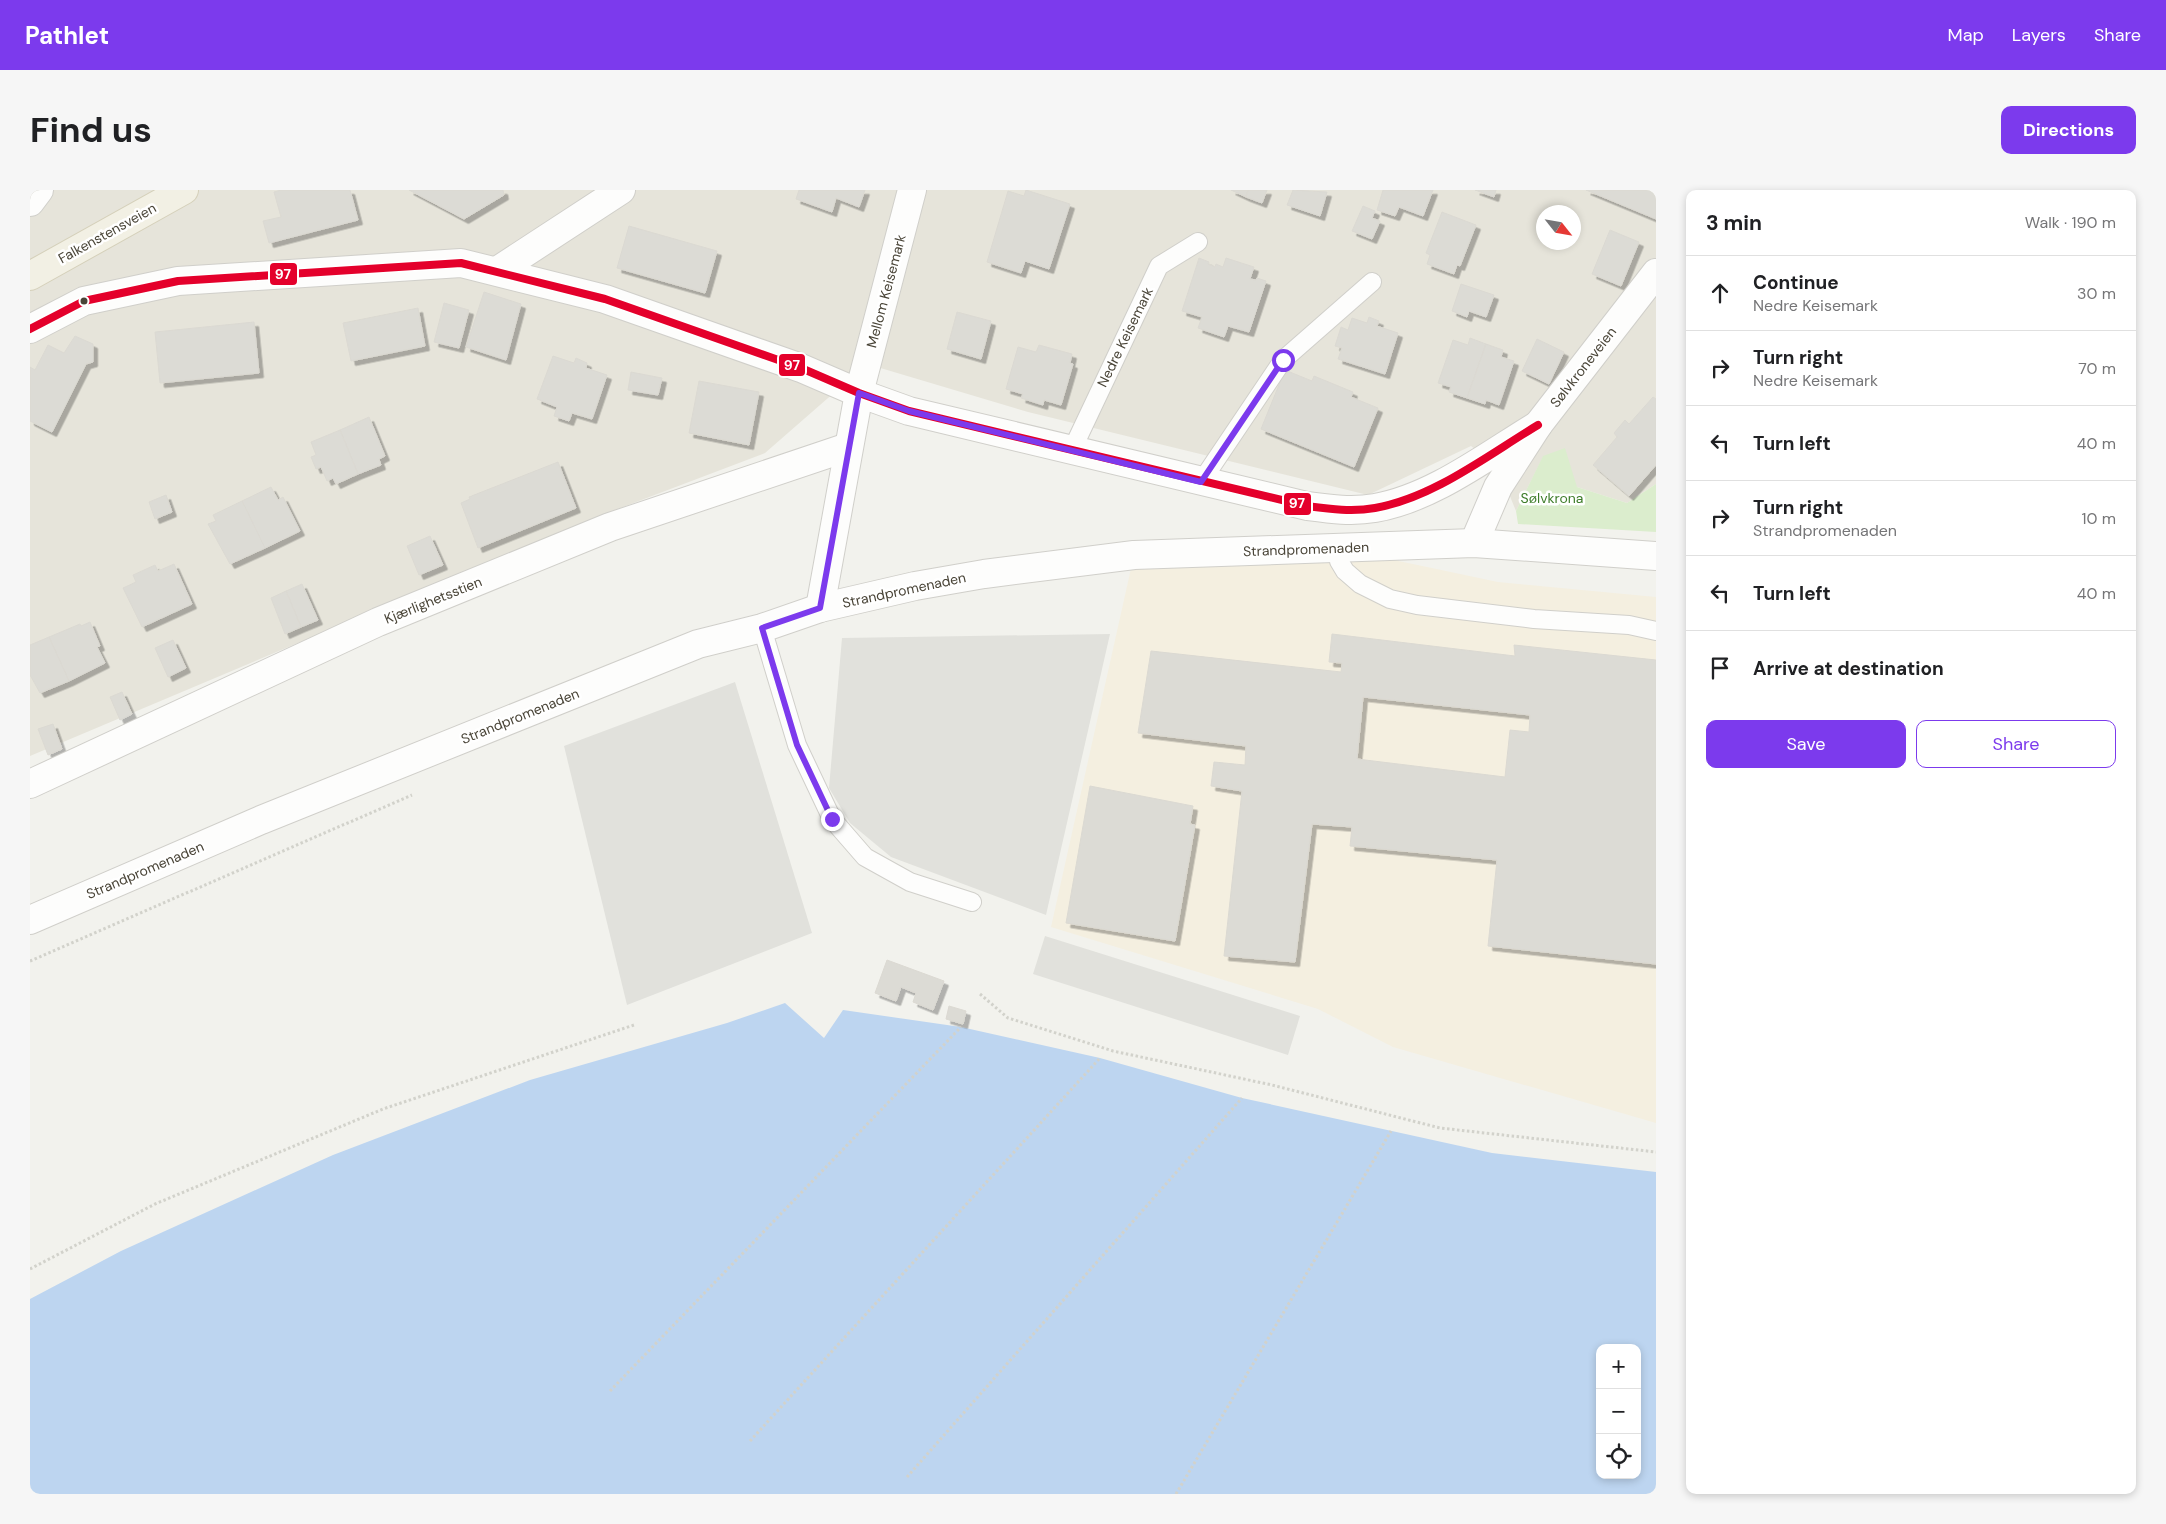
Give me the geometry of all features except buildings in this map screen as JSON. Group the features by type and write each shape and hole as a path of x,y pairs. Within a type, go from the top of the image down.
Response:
{"main road":[{"name":"Falkenstensveien","path":"30,276 184,190"}],"street":[{"path":"30,202 40,190"},
{"path":"497,272 621,190"},
{"name":"Mellom Keisemark","path":"820,608 859,393 912,190"},
{"path":"30,329 84,301 178,281 461,263 605,299 801,368 859,393 909,411 1306,506 1346,510 1375,508 1416,497 1538,425"},
{"name":"Sølvkroneveien","path":"1474,543 1498,487 1538,425 1656,273"},
{"name":"Kjærlighetsstien","path":"30,784 378,622 610,527 848,447"},
{"name":"Strandpromenaden","path":"30,920 261,820 698,644 762,628 820,608 915,586 984,574 1134,555 1474,543 1656,556"}],"lane":[{"name":"Nedre Keisemark","path":"1072,450 1159,266 1198,242"},
{"path":"1201,482 1283,360 1372,282"},
{"path":"1337,548 1339,561 1345,571 1360,584 1390,599 1417,605 1534,619 1629,625 1656,631"},
{"path":"762,628 797,745 832,819 865,857 910,882 972,902"}],"path":[{"path":"30,961 413,795"},
{"path":"980,994 1008,1018 1113,1051 1272,1085 1440,1128 1656,1152"},
{"path":"30,1268 155,1204 383,1109 634,1025"},
{"path":"610,1391 961,1027"},
{"path":"750,1442 1100,1058"},
{"path":"907,1477 1242,1098"},
{"path":"1176,1494 1391,1131"}],"shaded area":[{"path":"30,190 1656,190 1656,484 1627,503 1577,487 1543,457 1516,511 1498,467 1471,446 1368,495 1028,412 867,364 765,453 594,518 30,756"},
{"path":"1337,548 1498,582 1656,597 1656,1123 1393,1047 1318,1009 1051,927 1134,555"},
{"path":"1110,634 1046,915 891,857 850,823 829,788 842,638"},
{"path":"735,682 812,933 627,1005 564,746"},
{"path":"1045,936 1300,1016 1288,1055 1033,974"}],"green space":[{"name":"Sølvkrona","path":"1565,448 1577,487 1627,503 1656,484 1656,532 1518,524 1516,511 1543,456"}],"water":[{"path":"785,1003 824,1038 843,1010 961,1027 1100,1058 1242,1098 1492,1153 1656,1172 1656,1494 30,1494 30,1299 121,1251 333,1155 530,1080 727,1023"}],"transit line":[{"name":"97","path":"30,329 84,301 178,281 461,263 605,299 801,368 859,393 909,411 1307,506 1341,510 1375,508 1397,503 1418,495 1460,474 1538,425"}],"route":[{"path":"832,819 797,745 762,628 820,608 859,393 909,411 1201,482 1283,360"}]}
